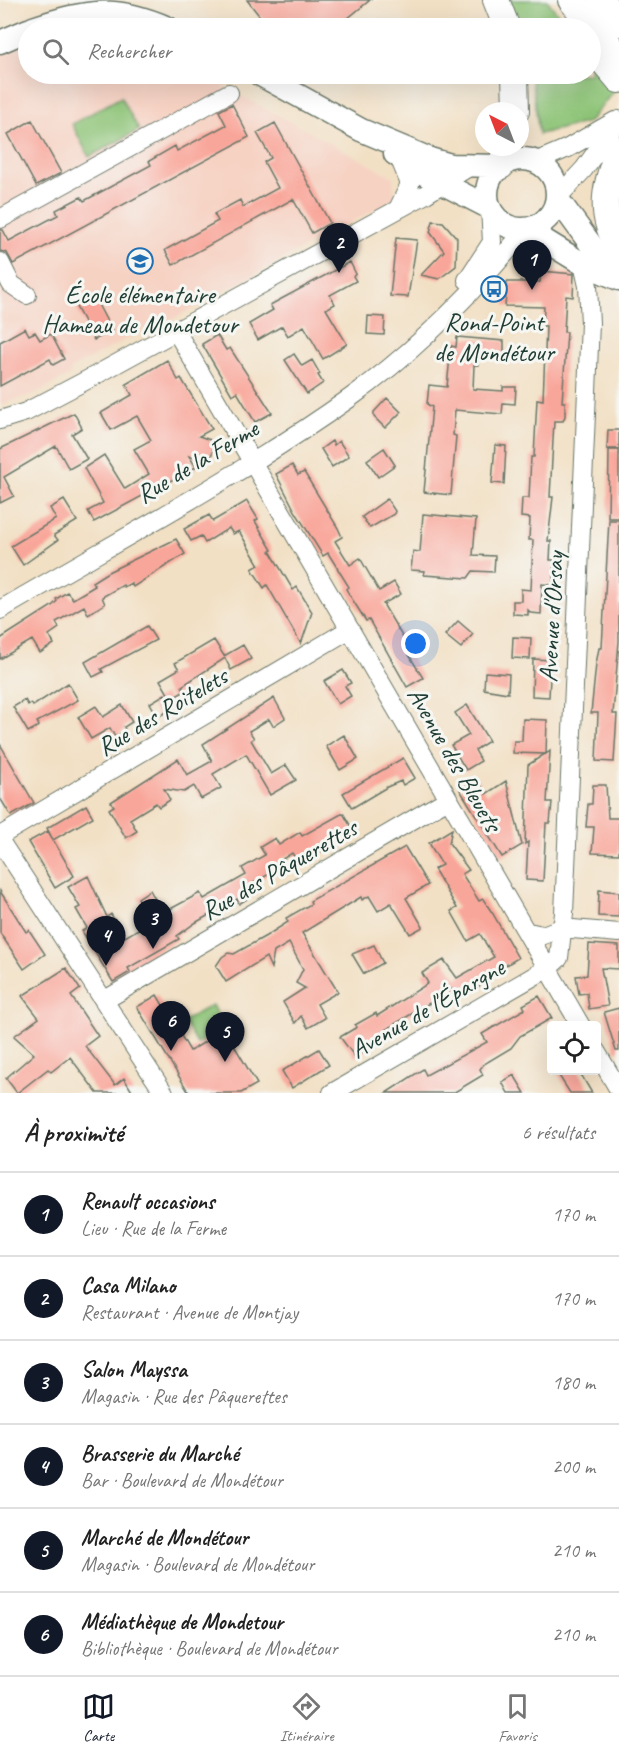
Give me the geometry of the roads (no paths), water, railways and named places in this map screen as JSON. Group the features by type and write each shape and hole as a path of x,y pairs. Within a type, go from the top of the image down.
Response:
{"highway":[{"path":"496,0 503,18"},
{"path":"551,0 567,18"},
{"path":"571,0 586,18"},
{"path":"601,0 619,23"},
{"path":"601,35 619,56"},
{"path":"601,58 619,80"},
{"path":"515,84 516,102"},
{"path":"619,149 606,181 607,223 619,246"}],"main road":[{"path":"62,18 94,7 143,18"},
{"path":"0,42 18,34"},
{"path":"278,84 361,129 430,159 451,165 472,165 504,156 535,162 552,176 556,198 597,253 619,272"},
{"path":"361,129 399,157 442,184 490,208 504,225 526,229 583,264 619,279"},
{"name":"Rue de la Ferme","path":"490,208 488,185 504,156"},
{"name":"Rue de la Ferme","path":"526,229 547,218 556,198"}],"street":[{"path":"0,219 229,93"},
{"path":"535,162 568,148 619,119"},
{"path":"556,198 584,169 619,119"},
{"path":"398,209 410,184 399,157"},
{"path":"0,420 36,407 398,209 472,165"},
{"name":"Rue de la Ferme","path":"413,347 485,255 492,242 490,208"},
{"name":"Rue de la Ferme","path":"0,610 251,463 351,398 413,347 480,282 526,229"},
{"path":"0,262 11,284 27,295"},
{"name":"Avenue d'Orsay","path":"548,968 559,958 561,928 590,323 588,286 583,264"},
{"name":"Avenue des Bleuets","path":"176,331 578,1021"},
{"name":"Rue des Roitelets","path":"0,836 350,629"},
{"name":"Rue des Pâquerettes","path":"105,1000 448,800"},
{"path":"0,841 164,1093"},
{"path":"528,932 543,935 561,928 619,933"},
{"name":"Avenue de l'Épargne","path":"332,1093 548,968"},
{"path":"601,1058 619,1090"}],"place":[{"name":"École élémentaire Hameau de Mondetour","path":"140,261"},
{"name":"Casa Milano","path":"339,273"},
{"name":"Rond-Point de Mondétour","path":"494,289"},
{"name":"Renault occasions","path":"532,290"},
{"name":"Salon Mayssa","path":"153,949"},
{"name":"Brasserie du Marché","path":"106,966"},
{"name":"Médiathèque de Mondetour","path":"171,1051"},
{"name":"Marché de Mondétour","path":"225,1062"}]}
